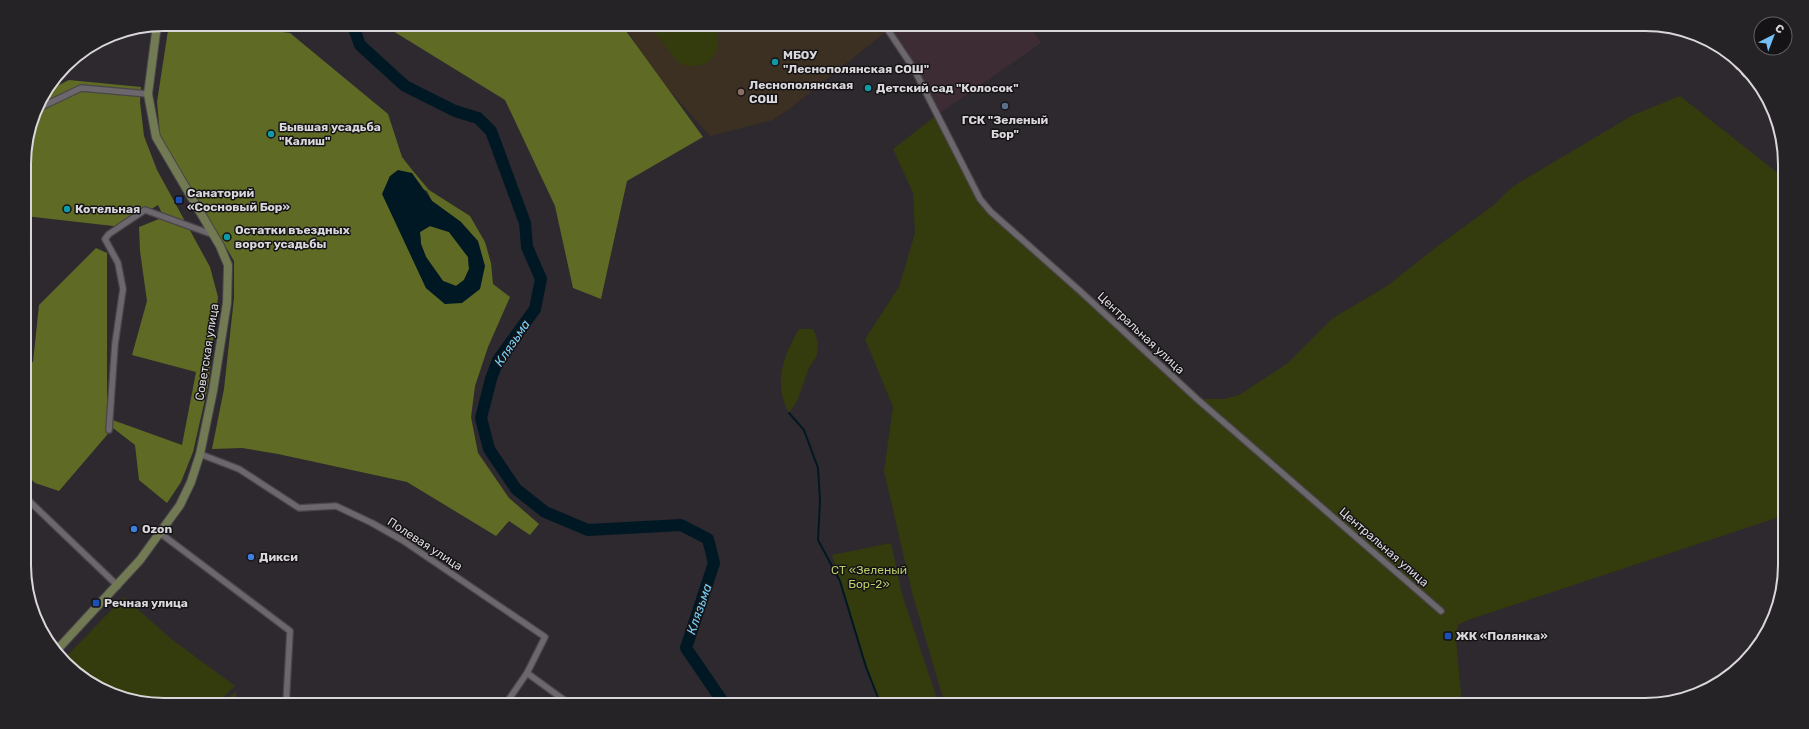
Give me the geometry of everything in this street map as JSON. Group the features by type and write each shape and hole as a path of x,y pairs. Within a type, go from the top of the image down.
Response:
{"main road":[{"name":"Советская улица","path":"60,647 118,586 180,505 191,482 200,454 213,391 227,303 228,265 214,235 156,137 148,94 157,31"}],"street":[{"name":"Центральная улица","path":"889,31 914,69 980,199 992,212 1197,399 1441,610"},
{"path":"45,105 81,88 148,94"},
{"path":"109,430 115,344 123,289 118,264 105,239 109,234 145,210 214,235"},
{"name":"Полевая улица","path":"200,454 239,469 299,508 336,506 372,523 402,540 545,637 527,673"},
{"path":"31,503 118,586"},
{"path":"160,533 290,631 286,698"},
{"path":"510,698 527,673 561,698"}],"shaded area":[{"name":"Леснополянская СОШ","path":"628,31 887,31 788,110 773,120 710,136 656,75"},
{"path":"889,31 1033,31 1041,43 937,115 914,69"}],"green space":[{"path":"168,31 275,31 290,33 388,114 402,157 429,190 470,216 485,242 491,263 493,284 510,297 488,347 475,386 471,417 478,453 509,498 539,524 530,535 509,521 496,536 407,482 278,454 242,448 212,449 224,389 234,298 234,261 160,135 157,102","holes":["390,176 427,191 432,201 461,222 480,289 445,304 426,288 383,194"]},
{"path":"393,31 626,31 703,137 627,181 601,299 573,288 555,206 505,100"},
{"path":"654,31 716,31 718,43 712,58 706,63 698,66 689,66 679,63"},
{"path":"69,80 141,87 140,102 144,136 157,170 210,267 218,297 208,386 193,452 181,482 167,503 139,480 135,445 113,428 59,491 35,483 31,479 31,362 33,362 39,305 96,248 107,253 107,418 182,445 196,372 132,355 147,301 140,251 139,227 164,217 158,205 122,227 31,217 32,147 41,113 57,86"},
{"path":"1680,96 1778,173 1778,517 1468,620 1458,625 1456,638 1461,698 943,698 913,596 884,471 893,407 865,339 899,287 915,233 913,193 893,149 937,115 980,199 1197,399 1224,399 1239,395 1288,363 1333,318 1387,286 1443,242 1494,205 1509,190 1520,182 1633,115"},
{"path":"430,226 449,232 468,257 469,269 464,280 456,286 443,281 426,257 421,244 420,232"},
{"path":"799,329 813,329 818,341 817,355 809,368 797,401 789,413 784,402 782,391 782,370 788,350"},
{"name":"СТ «Зеленый Бор-2»","path":"891,543 902,594 937,698 878,698 866,666 832,555"},
{"path":"124,597 170,638 235,686 222,698 147,697 122,691 105,684 90,676 67,656"},
{"path":"236,691 236,698 228,698"}],"water":[{"path":"398,170 412,173 432,201 461,222 478,241 485,266 480,289 462,303 445,304 426,288 382,194 390,176","holes":["430,226 449,232 468,257 469,269 464,280 456,286 443,281 426,257 421,244 420,232"]}],"waterway":[{"name":"Клязьма","path":"355,31 360,45 405,86 455,111 478,118 491,131 525,223 527,247 541,279 535,309 498,360 491,379 481,418 489,449 516,489 545,512 588,530 681,525 708,539 714,563 686,648 720,698"},
{"path":"789,413 804,430 818,468 820,501 818,540 840,581 866,667 878,698"}],"railway":[{"path":"1737,68 1743,75"}],"place":[{"name":"МБОУ \"Леснополянская СОШ\"","path":"775,62"},
{"name":"Детский сад \"Колосок\"","path":"868,88"},
{"name":"Леснополянская СОШ","path":"741,92"},
{"name":"ГСК \"Зеленый Бор\"","path":"1005,106"},
{"name":"Бывшая усадьба \"Калиш\"","path":"271,134"},
{"name":"Санаторий «Сосновый Бор»","path":"179,200"},
{"name":"Котельная","path":"67,209"},
{"name":"Остатки въездных ворот усадьбы","path":"227,237"},
{"name":"Ozon","path":"134,529"},
{"name":"Дикси","path":"251,557"},
{"name":"Речная улица","path":"96,603"},
{"name":"ЖК «Полянка»","path":"1448,636"}]}
